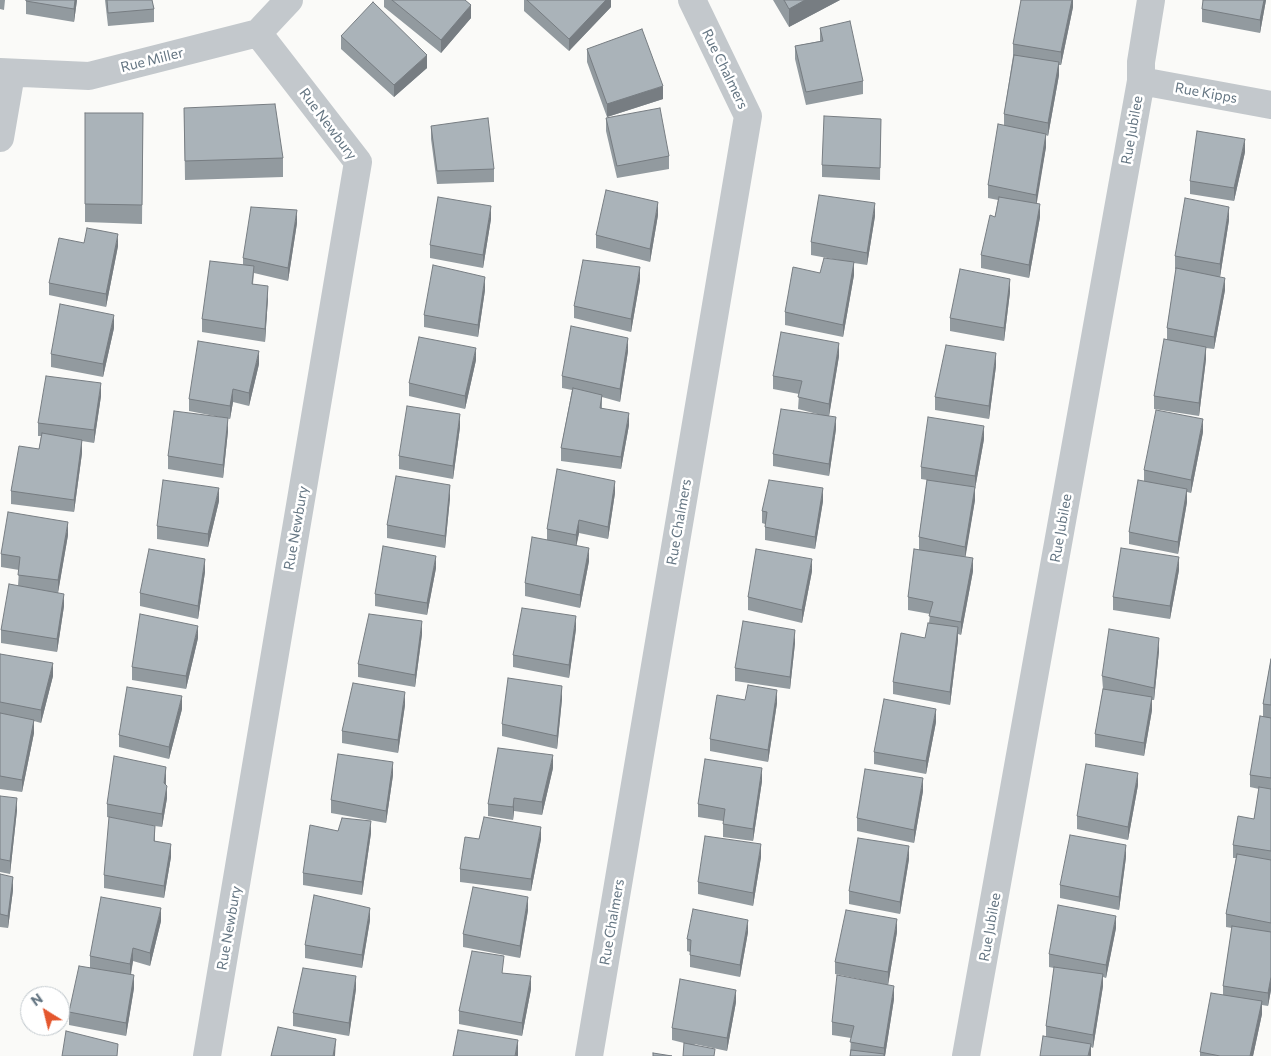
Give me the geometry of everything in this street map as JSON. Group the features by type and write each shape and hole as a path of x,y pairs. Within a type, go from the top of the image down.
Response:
{"street":[{"path":"258,33 288,0"},
{"name":"Rue Chalmers","path":"589,1056 748,116 692,0"},
{"name":"Rue Jubilee","path":"966,1056 1141,80 1141,62 1151,0"},
{"name":"Rue Miller","path":"6,73 89,76 258,33"},
{"name":"Rue Newbury","path":"207,1056 358,162 258,33"},
{"path":"0,138 6,73"},
{"name":"Rue Kipps","path":"1141,80 1271,104"}],"building":[{"path":"26,0 75,0 74,9"},
{"path":"107,0 152,0 154,9 108,13"},
{"path":"392,0 465,0 471,5 441,40"},
{"path":"527,0 606,0 569,39"},
{"path":"784,0 805,0 789,9"},
{"path":"1021,0 1072,0 1061,52 1013,44"},
{"path":"1203,0 1264,0 1260,20 1202,9"},
{"path":"373,2 427,55 394,85 341,36"},
{"path":"850,21 863,81 806,92 795,46 823,41 820,28"},
{"path":"642,29 663,86 607,104 587,49"},
{"path":"1014,55 1059,62 1048,123 1004,114"},
{"path":"275,104 283,158 185,161 184,108"},
{"path":"660,108 669,156 617,166 606,118"},
{"path":"85,113 143,113 142,205 85,204"},
{"path":"824,116 881,119 880,168 822,165"},
{"path":"488,118 494,169 437,171 431,126"},
{"path":"998,124 1046,134 1036,195 988,185"},
{"path":"1197,131 1245,139 1234,188 1190,181"},
{"path":"606,190 658,202 650,249 596,235"},
{"path":"819,195 875,203 867,253 811,242"},
{"path":"438,197 491,206 483,255 430,245"},
{"path":"999,197 1040,204 1029,265 981,255 990,215 995,217"},
{"path":"1185,198 1229,207 1220,264 1175,256"},
{"path":"251,207 297,210 288,268 243,258"},
{"path":"87,228 118,234 106,294 49,283 59,238 84,243"},
{"path":"824,258 854,262 843,325 785,312 793,267 820,273"},
{"path":"583,260 640,267 631,319 574,306"},
{"path":"210,261 254,266 252,284 268,286 265,329 202,319"},
{"path":"433,265 485,277 478,325 424,315"},
{"path":"1176,268 1225,278 1214,337 1167,328"},
{"path":"960,269 1010,279 1004,328 950,318"},
{"path":"60,304 114,315 103,364 51,354"},
{"path":"571,326 628,338 620,389 562,376"},
{"path":"781,332 839,343 829,404 798,397 802,381 773,376"},
{"path":"419,337 476,348 465,396 409,383"},
{"path":"1164,339 1206,347 1199,403 1154,396"},
{"path":"198,341 259,351 249,393 233,389 230,406 189,399"},
{"path":"946,345 996,353 989,406 935,397"},
{"path":"46,376 101,383 94,430 38,423"},
{"path":"573,388 602,395 600,408 629,413 621,457 561,448"},
{"path":"407,406 460,414 453,466 399,456"},
{"path":"781,409 836,417 829,464 773,454"},
{"path":"1156,410 1203,419 1191,480 1144,470"},
{"path":"174,411 228,418 223,465 168,456"},
{"path":"928,417 984,426 975,476 921,467"},
{"path":"42,433 82,440 74,500 11,491 19,446 39,449"},
{"path":"557,469 615,481 608,527 579,520 576,535 547,529"},
{"path":"396,476 450,485 445,536 387,525"},
{"path":"163,480 219,488 208,534 157,526"},
{"path":"769,480 823,488 815,537 765,527 767,512 762,511"},
{"path":"927,480 975,487 965,547 919,537"},
{"path":"1138,480 1187,489 1178,542 1129,532"},
{"path":"8,512 68,522 58,580 18,575 20,557 1,554"},
{"path":"532,537 589,548 580,595 525,583"},
{"path":"383,546 436,556 427,603 375,594"},
{"path":"1121,548 1179,557 1170,606 1113,597"},
{"path":"149,549 205,559 198,606 140,593"},
{"path":"756,549 812,559 802,610 748,597"},
{"path":"914,549 973,558 961,622 929,616 933,602 908,597"},
{"path":"9,584 64,594 57,639 1,630"},
{"path":"522,608 576,616 569,665 513,655"},
{"path":"140,614 198,626 186,676 132,667"},
{"path":"369,614 422,621 415,675 358,664"},
{"path":"743,621 795,630 790,677 735,668"},
{"path":"928,623 958,627 950,692 893,682 901,633 925,638"},
{"path":"1109,629 1159,638 1154,688 1102,676"},
{"path":"0,654 53,663 41,710 0,702"},
{"path":"1271,659 1271,705 1263,704"},
{"path":"508,678 562,686 557,736 502,724"},
{"path":"353,683 405,692 398,740 342,731"},
{"path":"748,685 777,690 768,750 710,739 717,695 745,700"},
{"path":"127,687 182,696 169,747 119,735"},
{"path":"1103,689 1152,697 1144,743 1095,734"},
{"path":"884,699 936,709 926,761 874,752"},
{"path":"0,713 34,720 22,780 0,776"},
{"path":"1260,716 1271,718 1271,778 1250,775"},
{"path":"498,748 553,755 542,802 514,798 513,807 488,804"},
{"path":"338,754 393,762 386,811 331,800"},
{"path":"114,756 166,767 164,783 167,786 162,814 107,804"},
{"path":"705,759 762,768 753,829 723,824 725,809 698,804"},
{"path":"1086,764 1138,773 1128,827 1077,816"},
{"path":"865,769 923,778 914,830 857,818"},
{"path":"1259,787 1271,789 1271,851 1233,845 1238,816 1254,819"},
{"path":"0,796 17,798 10,861 0,859"},
{"path":"109,817 155,826 154,841 171,844 164,886 104,875"},
{"path":"484,817 541,827 531,879 460,869 465,837 479,839"},
{"path":"342,818 371,821 362,882 303,873 310,825 338,831"},
{"path":"1070,835 1126,845 1119,897 1060,885"},
{"path":"705,836 761,844 753,893 698,882"},
{"path":"858,838 909,846 900,902 849,891"},
{"path":"1237,854 1271,860 1271,923 1226,914"},
{"path":"0,874 13,877 8,916 0,914"},
{"path":"473,887 528,897 520,946 463,934"},
{"path":"314,895 370,908 362,955 305,945"},
{"path":"101,897 161,908 150,953 133,948 130,964 90,956"},
{"path":"1058,905 1116,916 1106,965 1049,954"},
{"path":"693,909 748,920 740,965 690,955 691,940 687,939"},
{"path":"846,910 897,919 888,972 835,962"},
{"path":"1232,926 1271,932 1271,977 1268,993 1223,986"},
{"path":"472,951 504,956 502,973 531,976 522,1023 459,1011"},
{"path":"79,966 134,975 126,1023 70,1012"},
{"path":"1054,967 1103,974 1093,1035 1046,1026"},
{"path":"303,968 356,976 349,1023 293,1013"},
{"path":"837,975 894,986 884,1048 850,1042 854,1026 832,1022"},
{"path":"680,979 736,990 727,1038 672,1028"},
{"path":"1211,993 1262,1001 1250,1056 1220,1056 1200,1052"},
{"path":"278,1027 336,1039 333,1056 271,1056"},
{"path":"458,1030 518,1040 515,1056 453,1056"},
{"path":"70,1032 118,1044 117,1056 62,1056 65,1036 70,1036"},
{"path":"1043,1036 1091,1044 1088,1056 1040,1056"},
{"path":"684,1043 715,1049 714,1056 683,1056"},
{"path":"851,1050 884,1054 884,1056 850,1056"},
{"path":"653,1053 672,1056 653,1056"}]}
